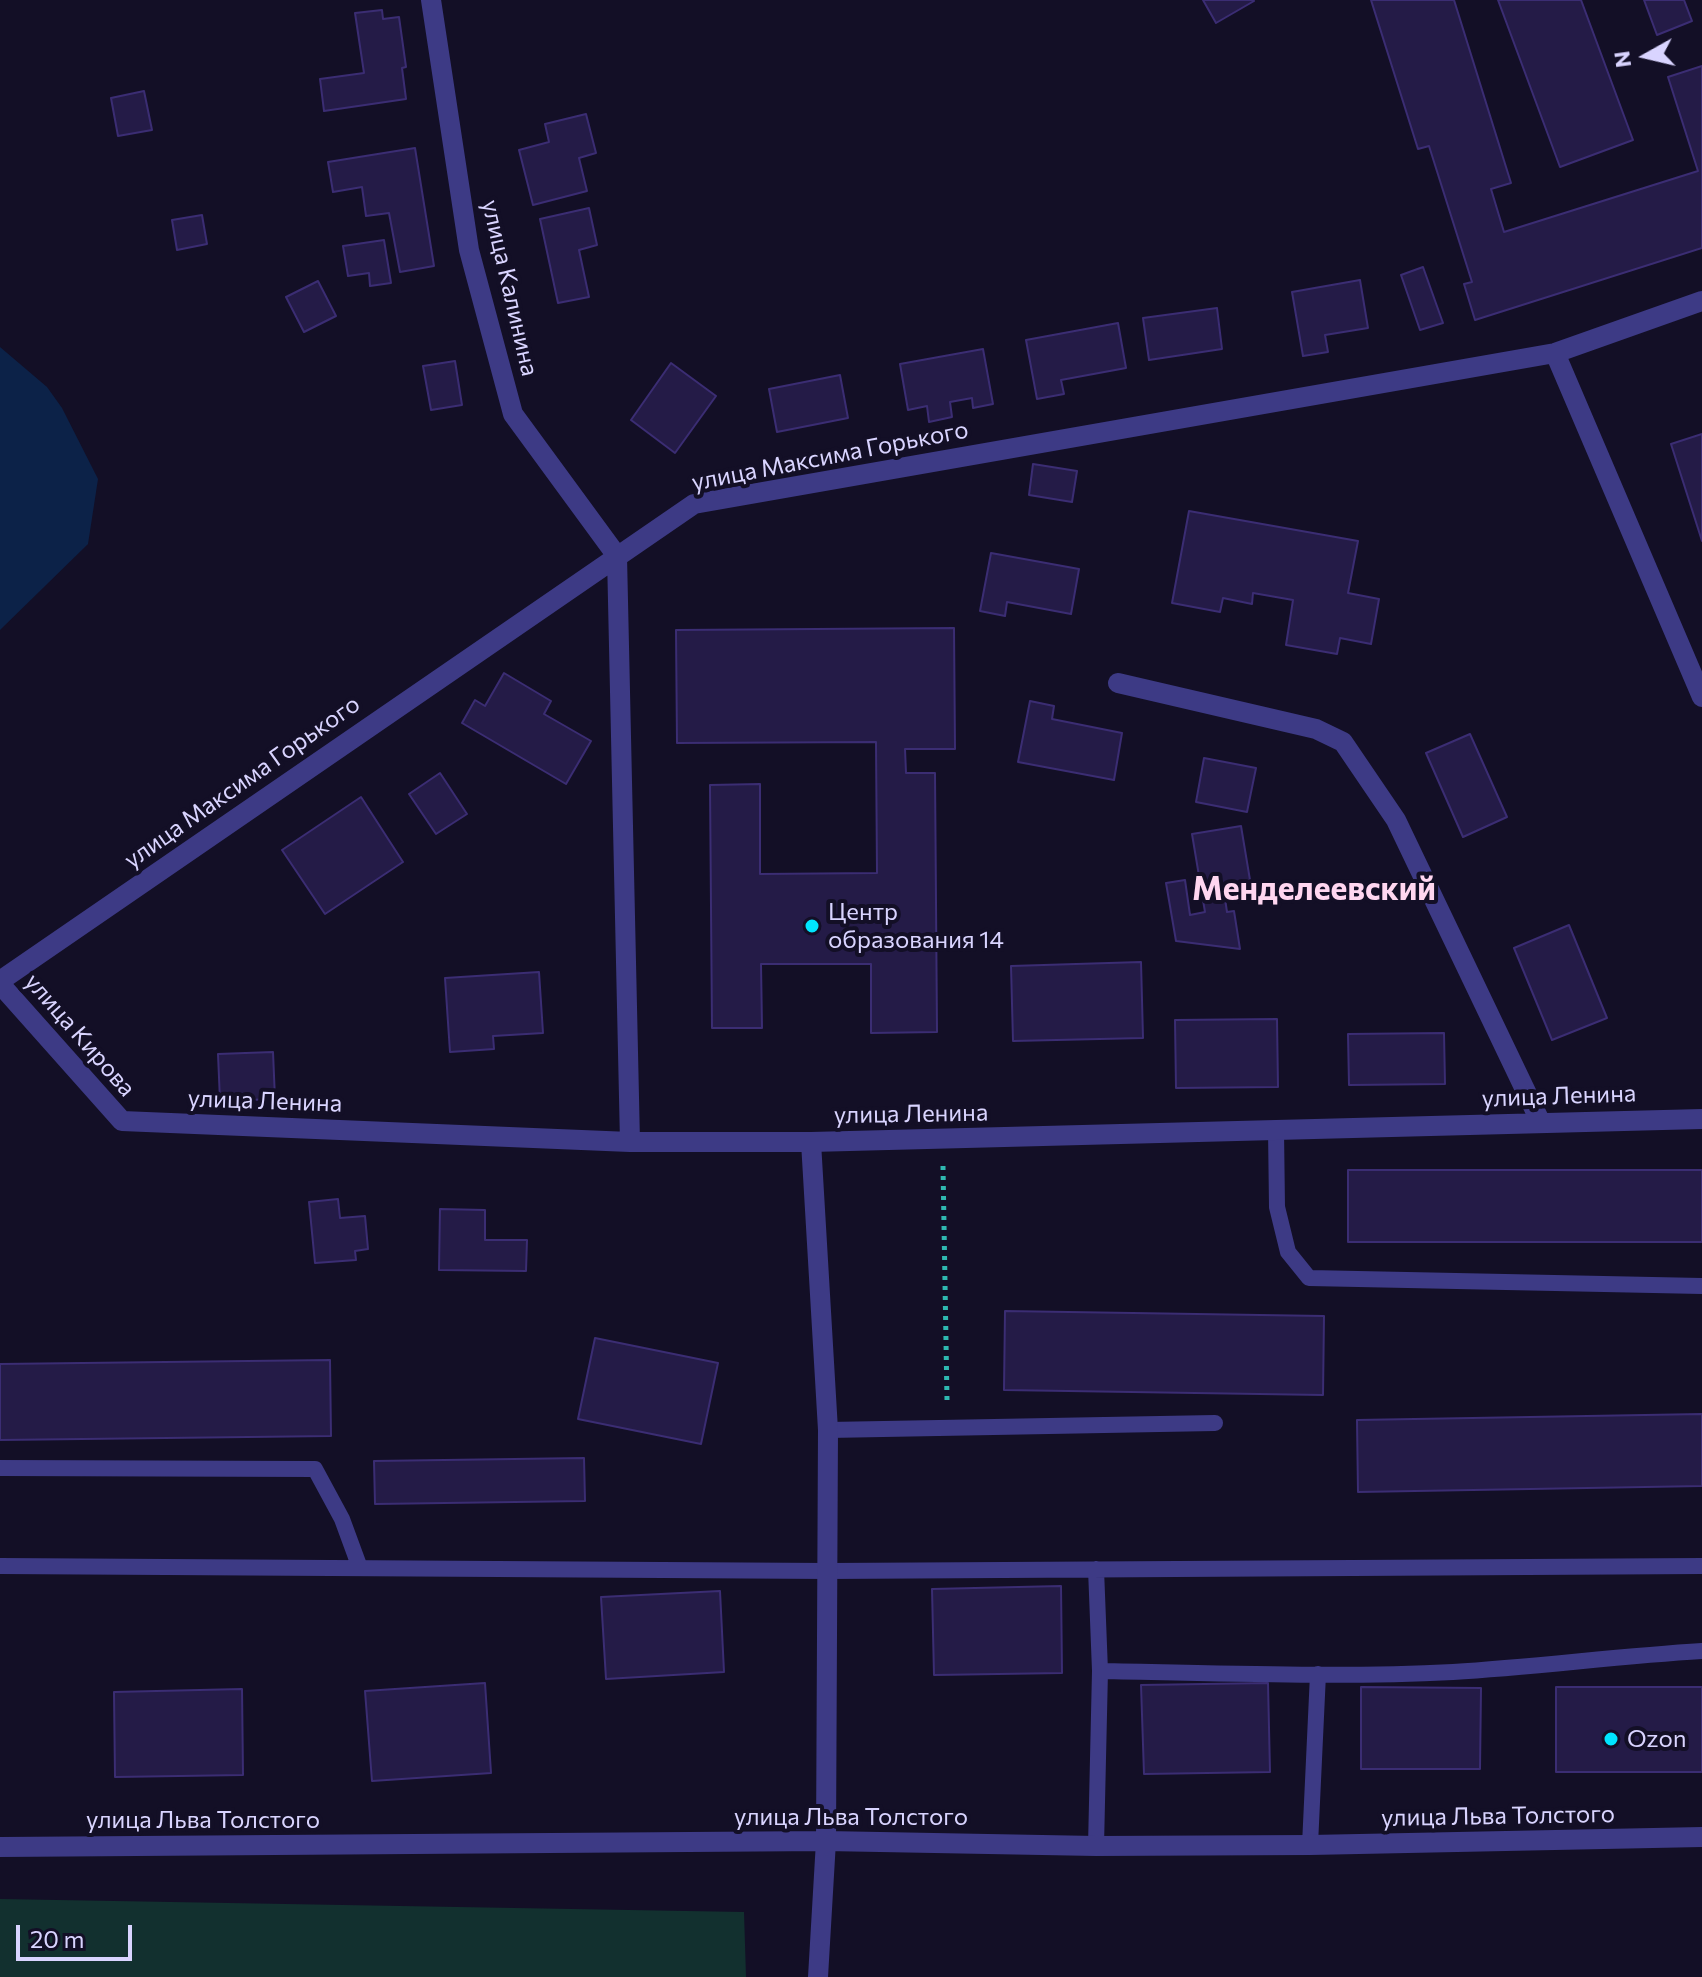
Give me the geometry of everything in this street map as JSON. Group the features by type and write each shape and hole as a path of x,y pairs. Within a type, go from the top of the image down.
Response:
{"street":[{"name":"улица Калинина","path":"431,0 469,250 513,414 617,556"},
{"name":"улица Максима Горького","path":"0,982 694,504 1555,353 1702,301"},
{"path":"1555,353 1702,697"},
{"path":"617,556 630,1142"},
{"path":"1118,683 1316,729 1343,742 1396,820 1541,1123"},
{"name":"улица Кирова","path":"0,982 122,1121"},
{"name":"улица Ленина","path":"122,1121 630,1142 811,1142 1702,1119"},
{"path":"811,1142 828,1430 826,1841 818,1977"},
{"name":"улица Льва Толстого","path":"0,1847 826,1841 1096,1846 1310,1845 1702,1837"}],"lane":[{"path":"1276,1130 1277,1207 1288,1252 1309,1278 1702,1286"},
{"path":"828,1430 1215,1423"},
{"path":"0,1468 315,1469 342,1519 360,1568"},
{"path":"0,1566 828,1571 1702,1566"},
{"path":"1096,1569 1100,1671 1096,1846"},
{"path":"1100,1671 1454,1672 1610,1656 1702,1651"},
{"path":"1310,1845 1318,1674"}],"path":[{"path":"943,1140 948,1429"}],"green space":[{"path":"0,1899 744,1912 746,1977 0,1977"}],"water":[{"path":"0,347 47,387 62,408 98,479 88,544 0,630"}],"building":[{"path":"1203,0 1253,0 1254,1 1216,23"},
{"path":"1371,0 1454,0 1511,183 1491,189 1504,232 1698,171 1668,77 1702,66 1702,248 1475,320 1464,284 1472,282 1429,146 1418,149"},
{"path":"1498,0 1581,0 1633,140 1560,167"},
{"path":"1644,0 1684,0 1692,21 1657,35"},
{"path":"382,10 383,19 399,17 406,67 402,68 406,99 324,111 320,79 364,73 355,13"},
{"path":"144,91 152,130 118,136 111,98"},
{"path":"586,114 596,153 579,158 587,191 533,205 519,150 549,142 545,124"},
{"path":"415,148 434,266 400,272 389,213 366,216 362,187 333,192 328,162"},
{"path":"589,208 597,245 579,250 589,297 558,303 540,219"},
{"path":"202,215 207,244 177,250 172,220"},
{"path":"384,240 391,283 370,286 369,273 348,276 343,246"},
{"path":"1423,267 1443,323 1420,330 1401,275"},
{"path":"1360,280 1368,328 1325,335 1328,352 1303,356 1292,292"},
{"path":"318,281 336,316 304,332 286,297"},
{"path":"1217,308 1222,349 1149,360 1143,318"},
{"path":"1118,323 1126,368 1061,380 1064,394 1037,399 1026,340"},
{"path":"983,349 993,404 973,408 972,398 950,402 952,417 929,422 927,406 908,410 900,364"},
{"path":"455,361 462,405 431,410 423,366"},
{"path":"671,363 716,396 675,453 631,420"},
{"path":"840,375 848,418 777,432 769,389"},
{"path":"1702,434 1702,541 1671,444"},
{"path":"1033,464 1077,471 1072,502 1029,495"},
{"path":"1189,511 1358,541 1348,593 1379,599 1371,644 1340,638 1337,654 1286,645 1293,600 1253,593 1252,604 1223,598 1220,612 1172,603"},
{"path":"991,553 1079,569 1071,614 1007,602 1005,616 980,611"},
{"path":"954,628 955,749 905,749 906,773 935,773 937,1032 871,1033 871,964 761,964 762,1028 712,1028 710,785 760,784 760,874 877,873 876,742 677,743 676,630"},
{"path":"504,673 551,701 544,714 591,741 566,784 462,723 475,700 485,706"},
{"path":"1030,701 1054,706 1052,719 1122,733 1114,780 1018,762"},
{"path":"1470,734 1507,817 1463,837 1426,753"},
{"path":"1204,758 1256,768 1247,812 1196,802"},
{"path":"440,773 467,814 436,834 409,794"},
{"path":"361,797 403,862 325,914 282,850"},
{"path":"1241,826 1250,880 1223,885 1227,912 1234,911 1240,949 1176,941 1166,883 1185,880 1190,915 1205,912 1192,834"},
{"path":"1569,925 1607,1018 1552,1040 1514,948"},
{"path":"1141,962 1143,1038 1013,1041 1011,966"},
{"path":"539,972 543,1033 493,1036 494,1049 450,1052 445,978"},
{"path":"1277,1019 1278,1087 1176,1088 1175,1020"},
{"path":"1444,1033 1445,1084 1349,1085 1348,1034"},
{"path":"273,1052 275,1099 220,1101 218,1054"},
{"path":"1348,1170 1702,1170 1702,1242 1348,1242"},
{"path":"338,1199 340,1218 365,1216 368,1249 355,1251 356,1260 315,1263 309,1202"},
{"path":"440,1209 485,1210 485,1240 527,1240 526,1271 439,1270"},
{"path":"1005,1311 1324,1316 1323,1395 1004,1390"},
{"path":"595,1338 718,1363 701,1444 578,1419"},
{"path":"330,1360 331,1436 0,1440 0,1364"},
{"path":"1702,1414 1702,1486 1358,1492 1357,1420"},
{"path":"584,1458 585,1501 375,1504 374,1461"},
{"path":"1061,1586 1062,1673 934,1675 932,1589"},
{"path":"720,1591 724,1672 606,1679 601,1597"},
{"path":"485,1683 491,1773 372,1781 365,1691"},
{"path":"1268,1683 1270,1772 1144,1774 1141,1685"},
{"path":"1361,1687 1481,1688 1480,1769 1361,1769"},
{"path":"1556,1687 1702,1687 1702,1772 1556,1772"},
{"path":"242,1689 243,1775 115,1777 114,1692"}],"place":[{"name":"Центр образования 14","path":"812,926"},
{"name":"Ozon","path":"1611,1739"}],"district":[{"name":"Менделеевский","path":"1314,889"}]}
